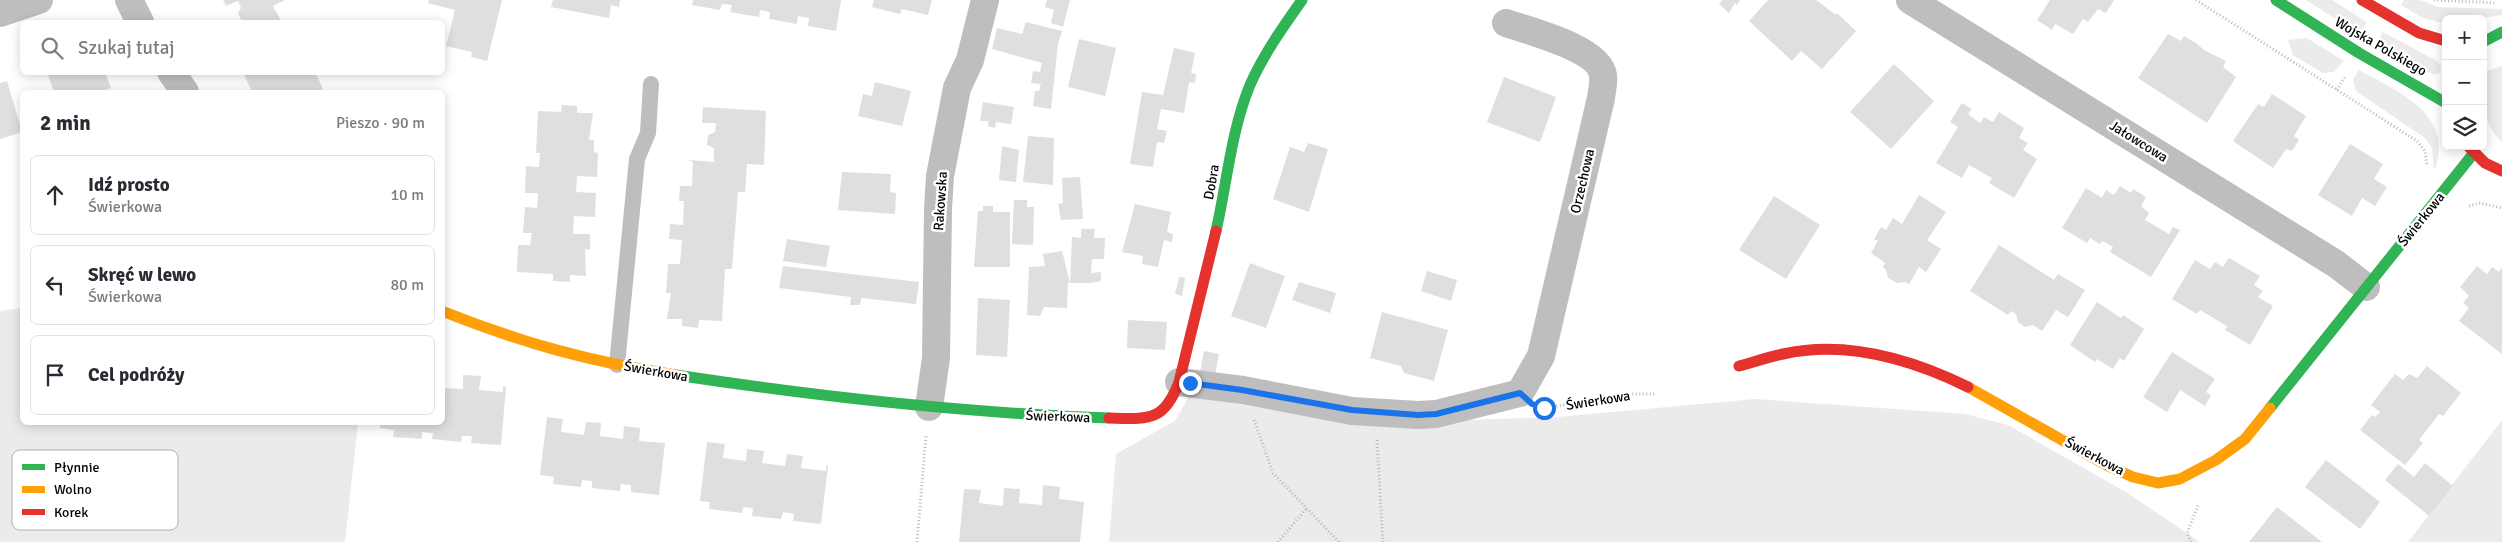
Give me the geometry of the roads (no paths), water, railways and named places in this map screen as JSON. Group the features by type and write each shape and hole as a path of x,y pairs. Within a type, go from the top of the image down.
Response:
{"street":[{"path":"0,13 39,0"},
{"path":"129,0 139,20"},
{"name":"Rakowska","path":"929,407 936,358 940,176 957,88 970,60 985,0"},
{"name":"Dobra","path":"1180,382 1222,205 1233,143 1250,86 1278,34 1302,0"},
{"name":"Jałowcowa","path":"1910,0 2320,254 2366,287"},
{"name":"Wojska Polskiego","path":"2276,0 2359,53 2442,100"},
{"path":"2362,0 2419,33 2442,40"},
{"name":"Orzechowa","path":"1180,382 1242,390 1352,410 1436,414 1520,393 1541,356 1601,98 1603,74 1598,63 1583,51 1506,23"},
{"path":"2487,35 2502,32"},
{"path":"2487,40 2502,32"},
{"path":"173,75 184,90"},
{"path":"2471,150 2502,171"},
{"name":"Świerkowa","path":"1739,366 1761,358 1822,349 1875,353 1914,364 2001,402 2112,467 2159,483 2192,474 2220,459 2245,439 2434,203 2471,150"},
{"name":"Świerkowa","path":"445,312 484,328 564,354 617,365 796,394 1000,414 1119,418 1150,416 1163,411 1170,405 1180,382"}],"lane":[{"path":"617,365 636,159 648,133 651,84"}]}
